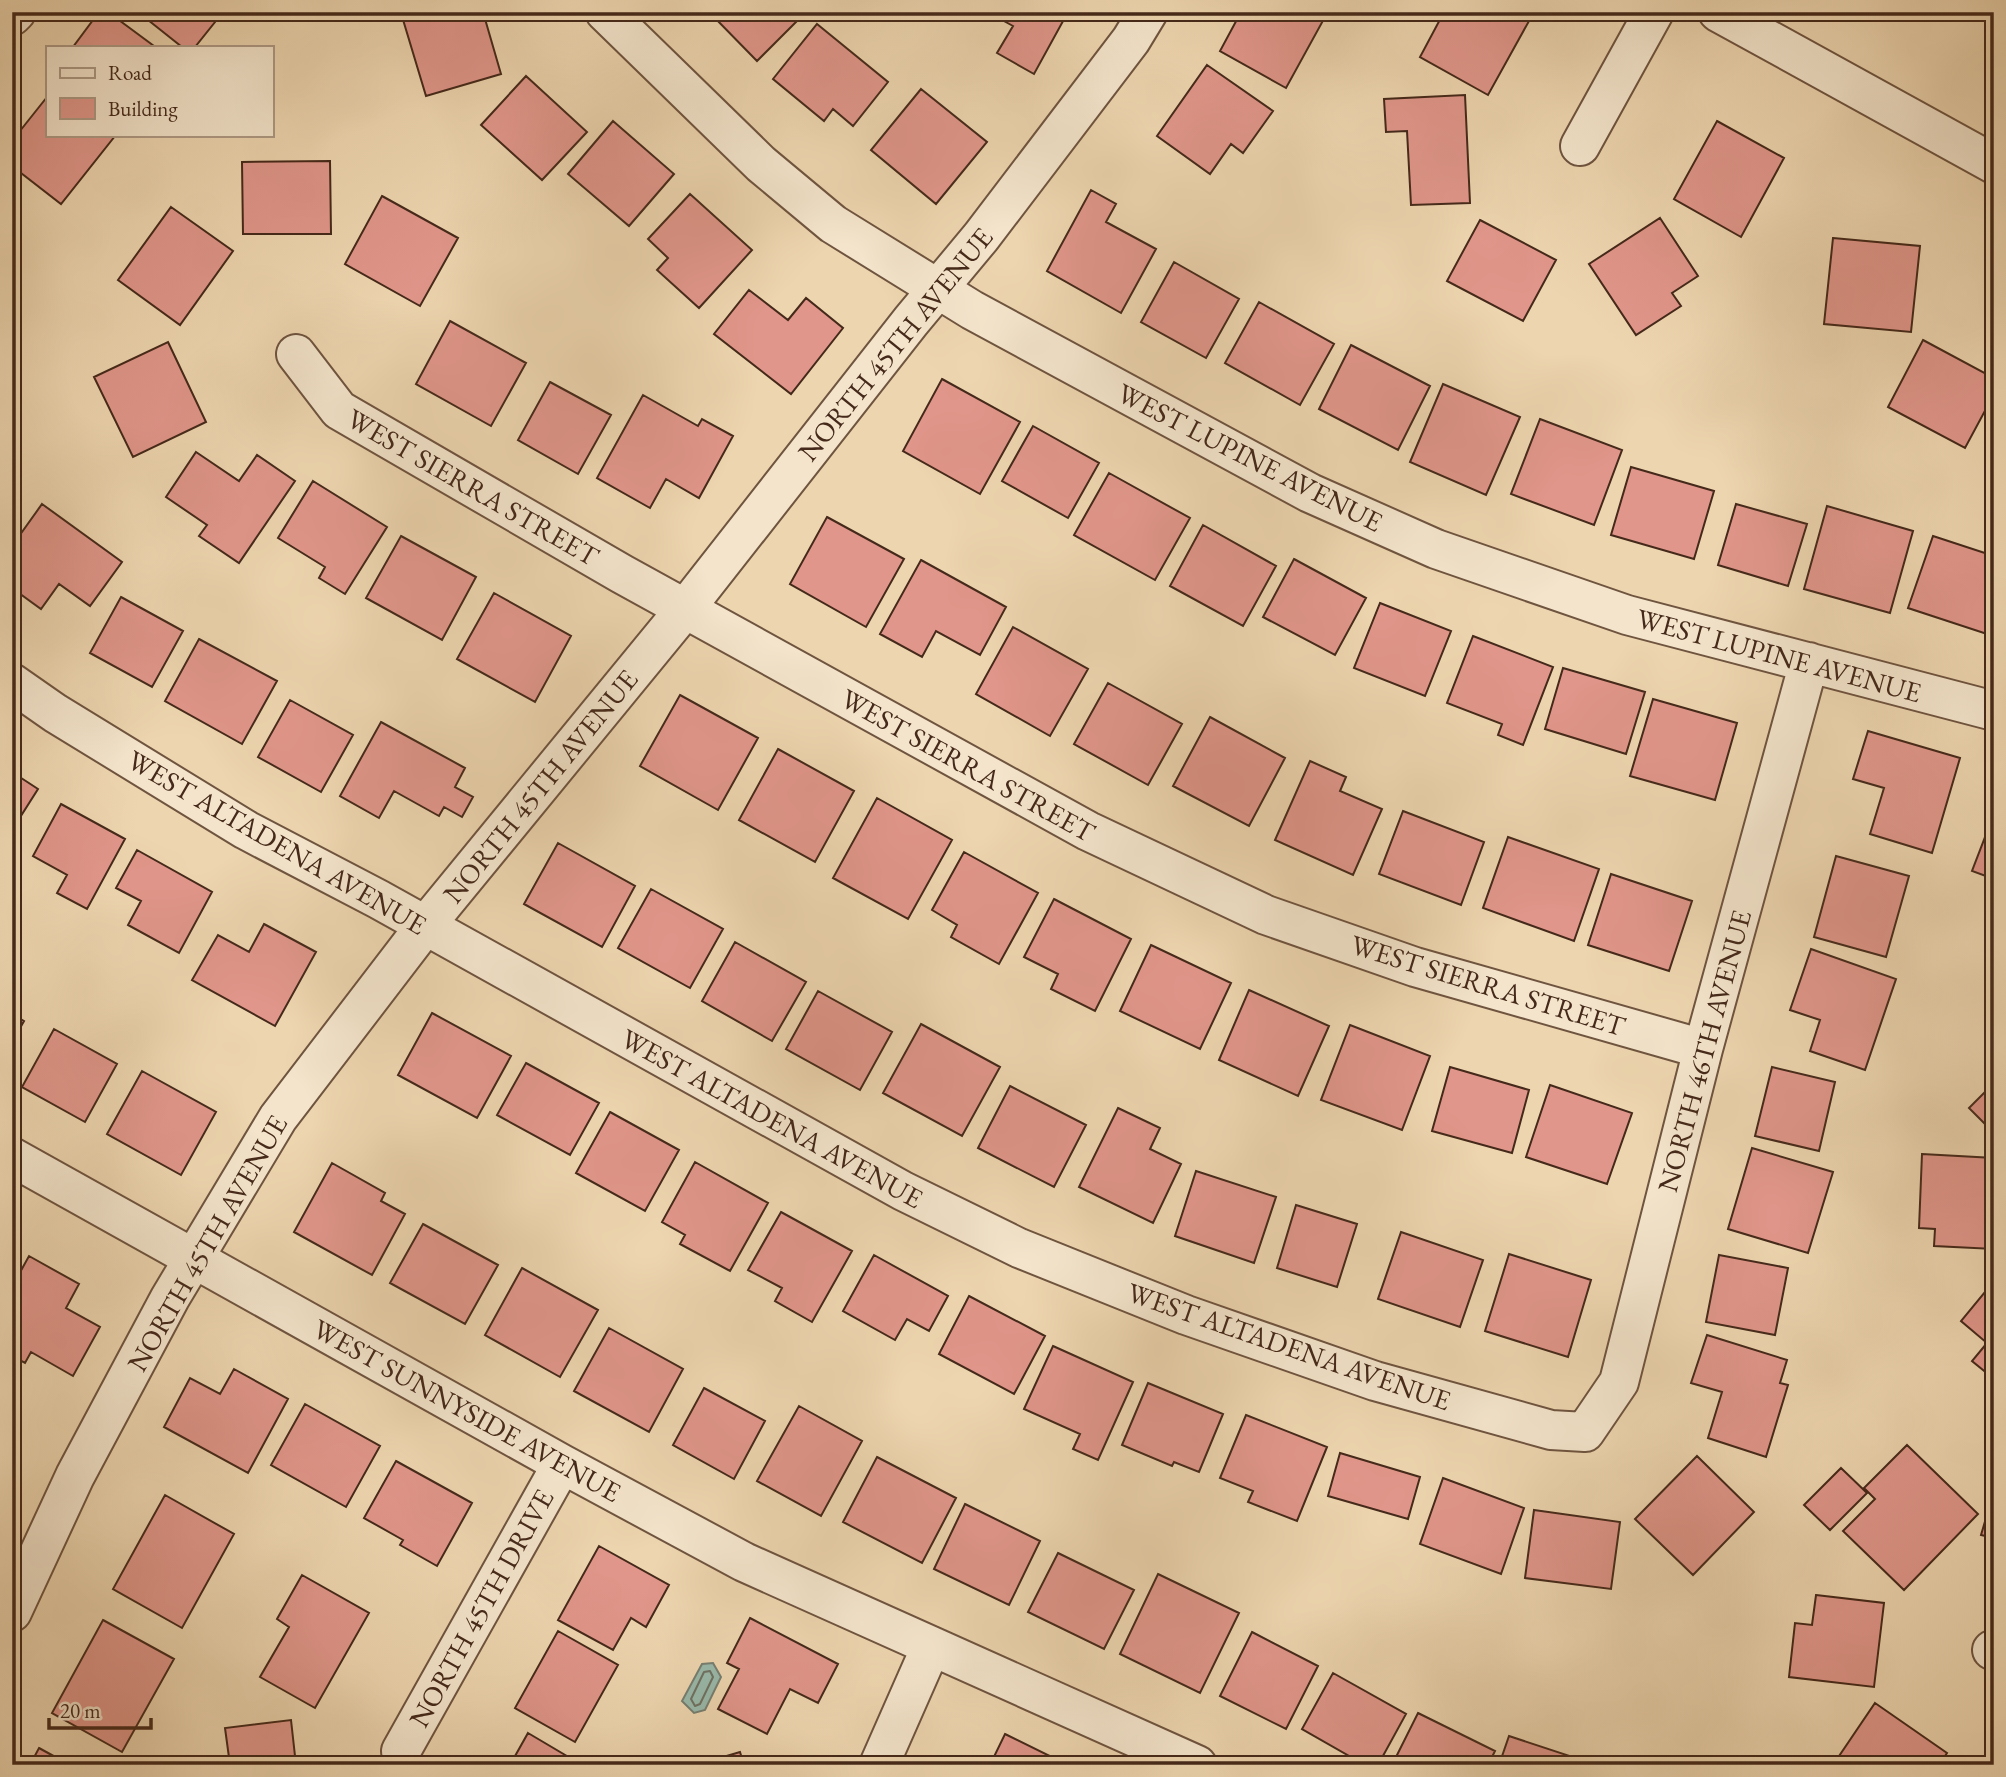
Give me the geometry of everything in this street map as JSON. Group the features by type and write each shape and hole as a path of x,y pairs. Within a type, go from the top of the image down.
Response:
{"street":[{"name":"WEST LUPINE AVENUE","path":"605,12 761,164 832,224 938,289 1119,392 1310,493 1436,549 1627,615 1994,711"},
{"name":"NORTH 45TH AVENUE","path":"13,1610 75,1476 194,1257 278,1118 425,926 685,609 938,289 1122,51 1148,12"},
{"path":"1580,146 1654,12"},
{"path":"1718,12 1994,164"},
{"name":"WEST SIERRA STREET","path":"296,354 339,410 685,609 1088,831 1266,915 1415,967 1703,1049"},
{"name":"NORTH 46TH AVENUE","path":"1585,1432 1619,1382 1703,1049 1809,662"},
{"name":"WEST ALTADENA AVENUE","path":"12,682 55,713 246,831 425,926 891,1185 1020,1248 1186,1315 1375,1381 1551,1430 1585,1432"},
{"name":"WEST SUNNYSIDE AVENUE","path":"12,1157 562,1464 744,1562 1197,1765"},
{"name":"NORTH 45TH DRIVE","path":"401,1751 562,1464"},
{"path":"880,1765 931,1647"}],"water":[{"path":"713,1663 721,1677 705,1710 694,1713 682,1701 702,1664"}],"building":[{"path":"99,12 108,12 154,46 74,46"},
{"path":"138,12 223,12 196,46 181,46"},
{"path":"483,12 501,74 426,96 401,13"},
{"path":"709,12 806,12 757,61"},
{"path":"997,12 1068,12 1034,74 997,53 1013,26 995,16"},
{"path":"1241,12 1316,12 1325,17 1286,88 1220,51"},
{"path":"1444,12 1534,12 1488,95 1420,57"},
{"path":"817,24 888,82 853,126 833,109 824,121 773,79"},
{"path":"1207,65 1273,111 1243,153 1231,144 1210,174 1157,136"},
{"path":"526,76 587,132 542,180 481,125"},
{"path":"921,89 987,142 936,204 871,150"},
{"path":"1465,95 1470,203 1411,205 1407,131 1386,132 1384,99"},
{"path":"46,98 46,136 115,136 61,204 12,166 12,141"},
{"path":"613,121 674,174 629,226 568,174"},
{"path":"1717,121 1784,158 1741,237 1674,199"},
{"path":"330,161 331,234 243,234 242,162"},
{"path":"1091,190 1116,204 1106,222 1156,249 1121,313 1047,271"},
{"path":"690,194 752,250 699,308 657,270 668,258 648,239"},
{"path":"382,196 458,238 420,306 345,264"},
{"path":"171,207 233,251 180,325 118,280"},
{"path":"1660,218 1698,276 1672,293 1681,306 1636,335 1589,264"},
{"path":"1480,220 1556,260 1523,321 1447,281"},
{"path":"1833,238 1920,246 1911,332 1824,324"},
{"path":"1174,262 1239,299 1206,358 1141,322"},
{"path":"749,290 788,320 806,298 843,328 791,394 714,334"},
{"path":"1259,302 1334,344 1300,405 1225,363"},
{"path":"450,321 526,363 491,426 416,384"},
{"path":"1923,340 1994,378 1994,394 1965,448 1888,407"},
{"path":"168,342 206,422 133,457 94,377"},
{"path":"1351,345 1430,386 1398,450 1319,409"},
{"path":"942,379 1020,422 980,494 903,451"},
{"path":"550,382 611,415 578,474 518,440"},
{"path":"1443,384 1520,417 1486,495 1410,462"},
{"path":"643,395 698,426 702,419 733,436 699,498 666,479 650,508 597,478"},
{"path":"1540,419 1622,450 1594,525 1511,494"},
{"path":"1033,426 1099,463 1068,518 1002,481"},
{"path":"196,452 239,481 257,455 295,481 239,563 199,536 207,525 166,497"},
{"path":"1631,467 1714,491 1694,559 1611,535"},
{"path":"1109,473 1190,518 1155,580 1074,535"},
{"path":"313,481 387,527 345,594 319,578 325,567 278,538"},
{"path":"42,504 122,562 90,606 59,584 41,609 12,588 12,546"},
{"path":"1736,504 1807,524 1788,586 1718,565"},
{"path":"1827,506 1913,531 1890,613 1804,589"},
{"path":"827,517 904,559 866,627 790,584"},
{"path":"1203,525 1276,566 1243,626 1170,586"},
{"path":"401,536 476,577 442,640 366,598"},
{"path":"1933,536 1994,556 1994,624 1990,635 1908,608"},
{"path":"1294,559 1366,598 1335,655 1263,617"},
{"path":"921,560 1006,607 980,655 936,631 922,657 880,634"},
{"path":"494,593 571,636 535,702 457,659"},
{"path":"121,597 183,631 152,687 90,653"},
{"path":"1380,603 1451,631 1425,696 1354,668"},
{"path":"1013,627 1088,669 1050,736 976,694"},
{"path":"1473,636 1553,667 1523,745 1498,735 1502,724 1447,703"},
{"path":"199,639 277,681 242,744 165,701"},
{"path":"1563,668 1645,692 1626,754 1545,729"},
{"path":"1108,683 1182,724 1148,785 1074,744"},
{"path":"680,695 758,738 718,810 640,766"},
{"path":"1653,699 1737,723 1715,800 1630,776"},
{"path":"290,700 353,735 321,792 258,757"},
{"path":"1210,717 1285,758 1249,826 1173,786"},
{"path":"381,722 465,768 455,787 473,797 462,817 444,807 439,816 394,791 379,818 340,796"},
{"path":"1868,731 1960,758 1932,853 1870,834 1884,788 1853,779"},
{"path":"778,749 854,791 815,862 739,820"},
{"path":"1310,761 1346,777 1340,791 1382,809 1353,875 1275,840"},
{"path":"12,772 38,789 12,830"},
{"path":"877,798 952,840 908,919 833,878"},
{"path":"61,804 125,839 87,909 57,893 67,875 33,856"},
{"path":"1403,811 1484,842 1461,905 1379,874"},
{"path":"1992,819 1994,820 1994,879 1972,871"},
{"path":"1508,837 1599,869 1574,941 1483,908"},
{"path":"558,843 635,886 602,947 524,904"},
{"path":"137,850 212,892 179,953 128,925 141,901 116,888"},
{"path":"964,852 1038,893 999,964 951,937 957,925 932,910"},
{"path":"1836,856 1909,876 1886,957 1814,937"},
{"path":"1611,874 1692,901 1669,971 1588,945"},
{"path":"651,889 723,929 690,988 618,948"},
{"path":"1054,899 1131,939 1095,1011 1051,989 1058,974 1024,957"},
{"path":"264,924 316,952 275,1026 192,980 218,935 249,952"},
{"path":"735,942 806,982 772,1041 702,1001"},
{"path":"1151,945 1231,983 1200,1049 1120,1011"},
{"path":"1811,949 1896,979 1865,1070 1810,1051 1820,1020 1790,1010"},
{"path":"1249,990 1329,1026 1298,1096 1219,1060"},
{"path":"818,991 892,1032 860,1090 786,1049"},
{"path":"432,1013 511,1056 477,1118 398,1075"},
{"path":"12,1014 24,1021 12,1042"},
{"path":"921,1024 1000,1067 962,1136 883,1093"},
{"path":"1350,1025 1430,1056 1402,1130 1321,1100"},
{"path":"54,1029 117,1064 85,1122 22,1087"},
{"path":"526,1063 599,1103 570,1155 497,1115"},
{"path":"1450,1067 1529,1090 1512,1153 1432,1131"},
{"path":"1772,1067 1835,1082 1819,1151 1755,1136"},
{"path":"142,1071 216,1112 181,1175 107,1134"},
{"path":"1994,1083 1994,1133 1969,1108"},
{"path":"1550,1085 1632,1113 1607,1184 1526,1157"},
{"path":"1010,1086 1086,1125 1054,1187 978,1148"},
{"path":"1118,1108 1160,1128 1150,1149 1181,1164 1153,1223 1079,1187"},
{"path":"610,1112 679,1150 645,1211 576,1173"},
{"path":"1752,1148 1833,1172 1808,1253 1728,1229"},
{"path":"1922,1154 1994,1158 1994,1249 1934,1246 1935,1229 1919,1228"},
{"path":"695,1162 768,1203 730,1271 680,1244 685,1235 662,1222"},
{"path":"332,1163 385,1193 381,1201 405,1214 372,1275 294,1232"},
{"path":"1196,1171 1276,1197 1254,1263 1175,1236"},
{"path":"1296,1205 1357,1224 1337,1287 1277,1268"},
{"path":"781,1212 852,1251 812,1322 775,1301 782,1288 748,1270"},
{"path":"423,1224 498,1265 465,1324 390,1283"},
{"path":"1401,1232 1483,1260 1460,1327 1378,1299"},
{"path":"1509,1254 1591,1280 1568,1357 1485,1331"},
{"path":"874,1255 948,1296 929,1331 907,1319 895,1340 843,1311"},
{"path":"1719,1255 1788,1268 1775,1335 1706,1322"},
{"path":"29,1256 79,1284 66,1308 100,1327 73,1376 31,1352 25,1363 12,1356 12,1287"},
{"path":"522,1268 598,1310 560,1377 485,1335"},
{"path":"1994,1281 1994,1379 1972,1361 1987,1343 1961,1321"},
{"path":"969,1296 1045,1336 1014,1394 939,1354"},
{"path":"609,1328 683,1369 649,1432 574,1391"},
{"path":"1707,1335 1787,1360 1780,1383 1788,1385 1766,1457 1708,1438 1722,1392 1691,1383"},
{"path":"1053,1346 1133,1382 1098,1460 1073,1449 1080,1434 1024,1409"},
{"path":"234,1369 288,1399 248,1473 164,1427 190,1378 220,1394"},
{"path":"1148,1383 1223,1414 1199,1472 1174,1462 1172,1466 1122,1445"},
{"path":"704,1388 765,1421 734,1479 673,1445"},
{"path":"305,1404 380,1446 346,1507 271,1465"},
{"path":"799,1406 862,1441 821,1516 757,1481"},
{"path":"1246,1415 1327,1447 1297,1521 1248,1502 1253,1491 1220,1478"},
{"path":"12,1434 20,1438 12,1452"},
{"path":"1907,1445 1978,1514 1904,1590 1843,1531 1875,1499 1864,1488"},
{"path":"1340,1453 1420,1477 1408,1519 1328,1496"},
{"path":"1697,1456 1754,1512 1693,1575 1635,1519"},
{"path":"877,1457 956,1498 922,1563 843,1522"},
{"path":"396,1461 472,1503 437,1566 400,1545 403,1540 364,1518"},
{"path":"1841,1468 1867,1493 1830,1530 1804,1505"},
{"path":"1443,1478 1524,1508 1501,1574 1420,1544"},
{"path":"1994,1491 1994,1538 1981,1535"},
{"path":"165,1495 234,1534 182,1628 113,1589"},
{"path":"965,1504 1040,1541 1009,1605 934,1569"},
{"path":"1534,1510 1620,1522 1611,1589 1525,1578"},
{"path":"599,1546 669,1585 646,1627 631,1618 613,1650 558,1620"},
{"path":"1058,1553 1134,1590 1104,1649 1028,1612"},
{"path":"1158,1574 1239,1613 1200,1693 1120,1654"},
{"path":"302,1575 369,1613 315,1708 260,1677 289,1627 277,1619"},
{"path":"1816,1595 1884,1603 1874,1687 1789,1677 1795,1623 1812,1625"},
{"path":"750,1618 838,1664 818,1703 790,1689 767,1734 718,1709 739,1669 727,1663"},
{"path":"103,1620 174,1659 122,1752 52,1713"},
{"path":"558,1631 618,1665 575,1742 515,1708"},
{"path":"1252,1632 1318,1666 1286,1729 1220,1696"},
{"path":"1333,1673 1406,1714 1378,1765 1365,1765 1302,1729"},
{"path":"1875,1703 1947,1753 1939,1765 1833,1765"},
{"path":"1418,1713 1495,1751 1488,1765 1392,1765"},
{"path":"291,1720 296,1765 230,1765 225,1728"},
{"path":"528,1733 582,1765 510,1765"},
{"path":"1005,1734 1062,1762 1061,1765 990,1765"},
{"path":"1509,1736 1591,1763 1499,1765"},
{"path":"39,1748 70,1765 30,1765"},
{"path":"740,1752 744,1765 696,1765"},
{"path":"1974,1757 1989,1765 1970,1765"}]}
